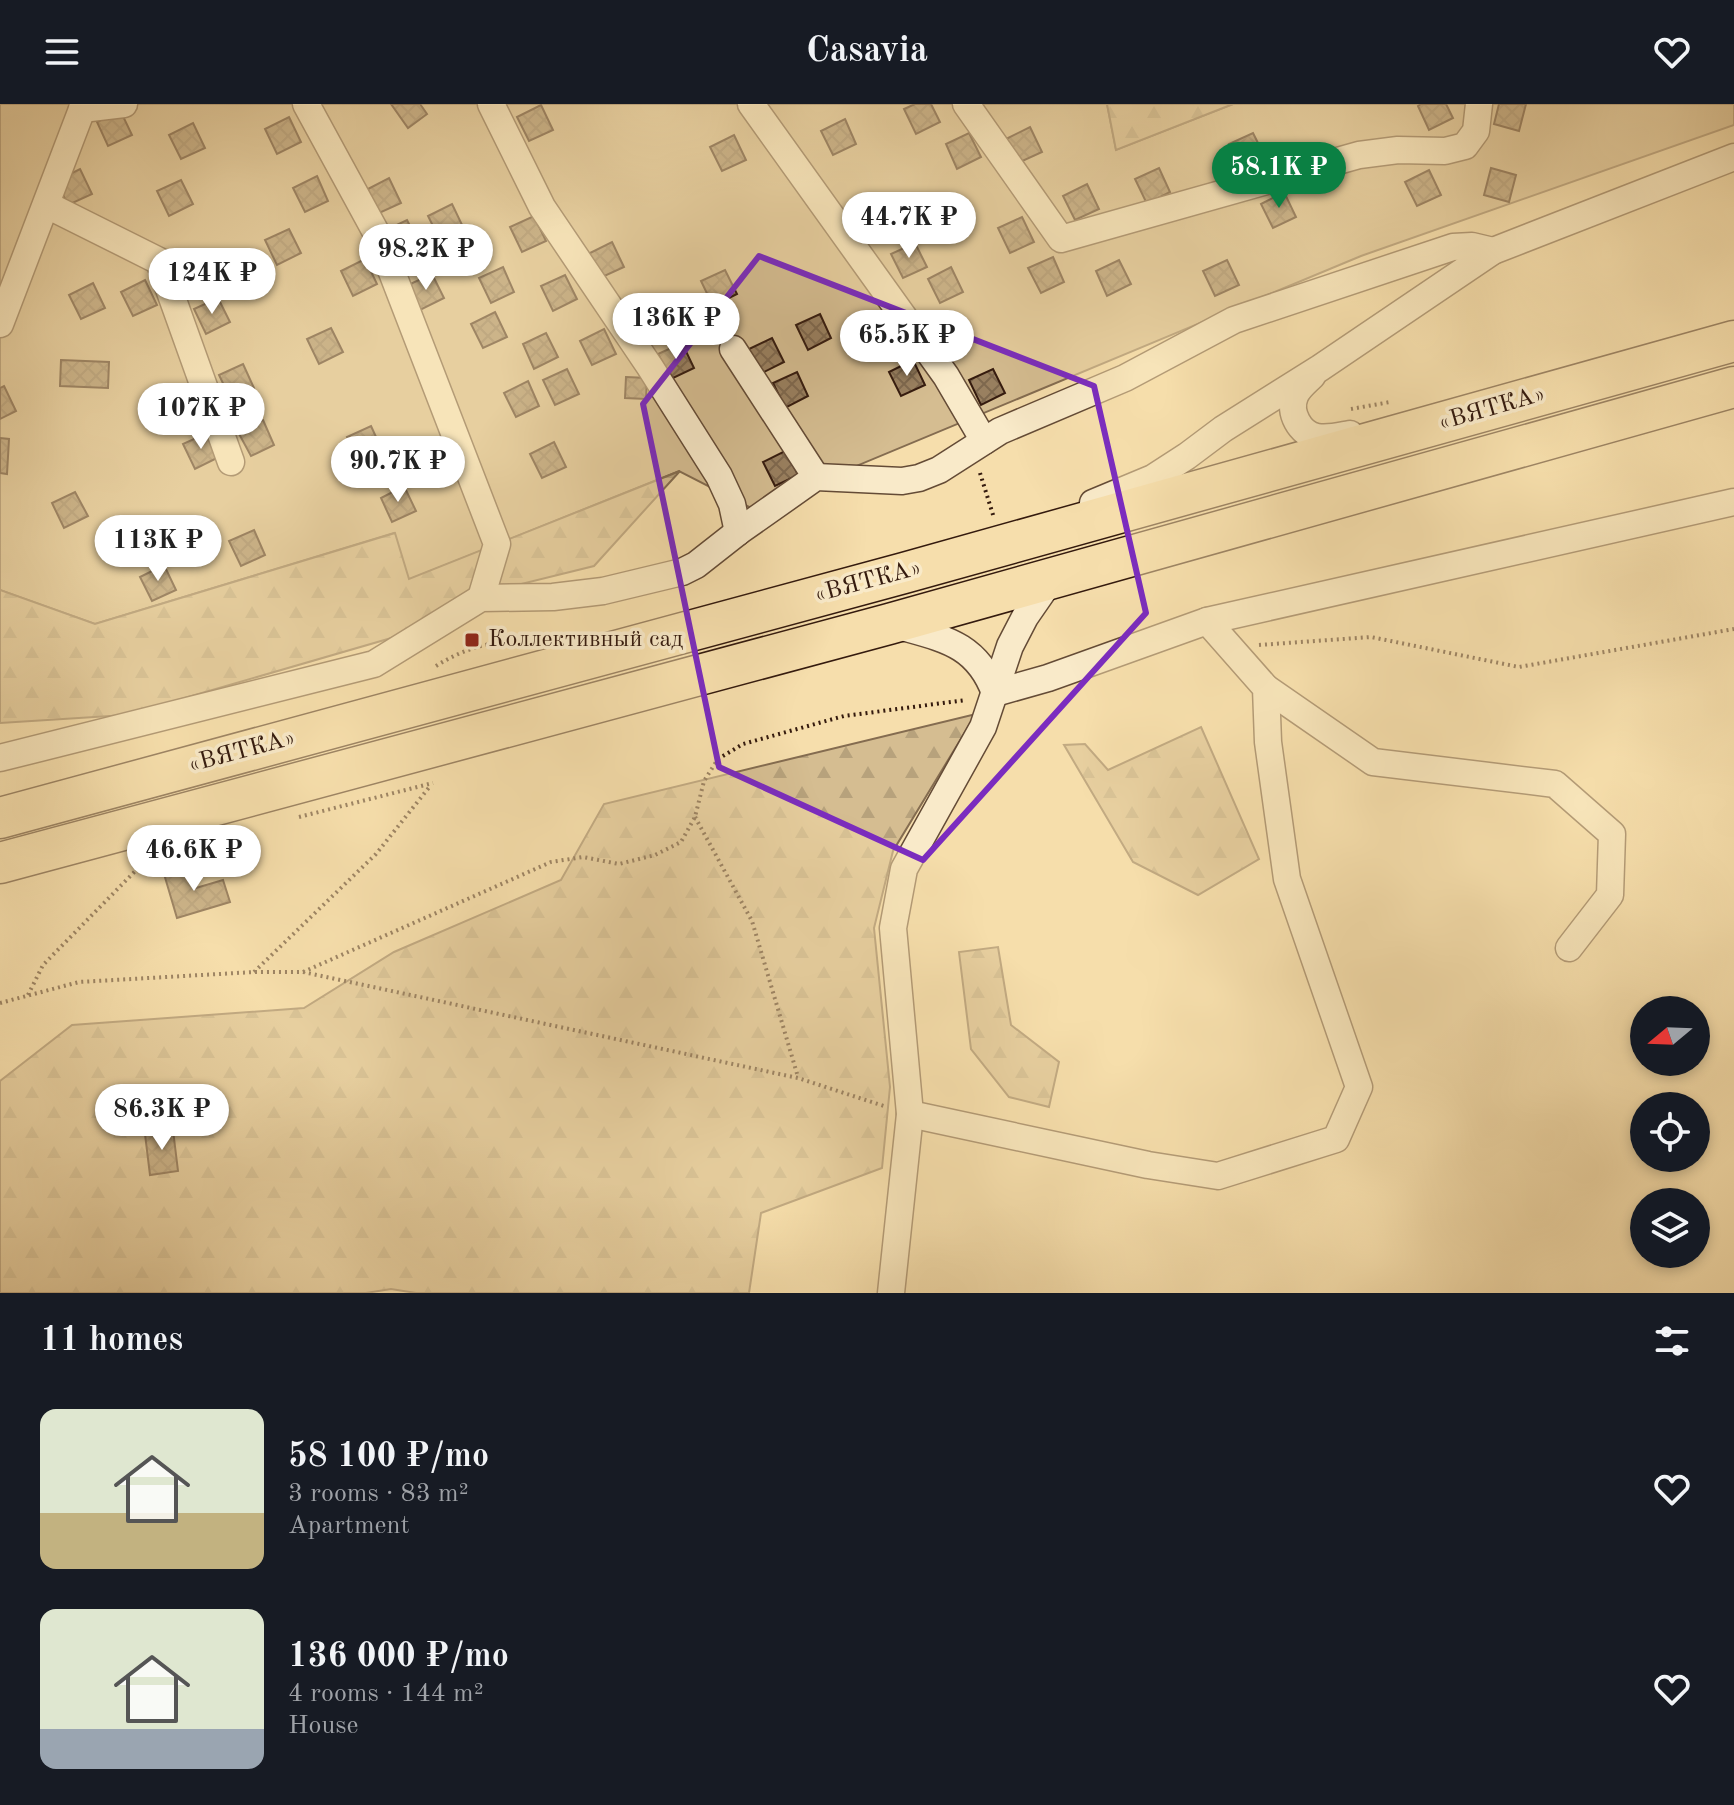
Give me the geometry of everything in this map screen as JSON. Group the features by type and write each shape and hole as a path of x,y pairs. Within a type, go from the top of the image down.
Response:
{"highway":[{"name":"«ВЯТКА»","path":"0,818 904,573 1734,341"},
{"name":"«ВЯТКА»","path":"0,863 889,624 1734,387"}],"street":[{"path":"0,324 83,106 124,104"},
{"path":"306,104 378,236 497,544 481,598"},
{"path":"491,104 542,207 719,476 732,504 738,532"},
{"path":"751,104 946,376 978,445"},
{"path":"966,104 1061,239 1359,155 1398,150 1445,151 1465,146 1476,131 1479,104"},
{"path":"904,573 1153,478 1493,251 1734,157"},
{"path":"47,205 159,261 231,462"},
{"path":"0,758 374,664 481,598 553,597 603,591 682,572 816,477 911,480 939,470 1000,431 1125,378 1234,320 1453,247 1472,246 1493,251"},
{"path":"733,349 816,477"},
{"path":"1320,368 1297,391 1293,400 1293,411 1301,428 1317,438 1524,400"},
{"path":"995,693 1048,678 1207,621 1734,502"},
{"path":"891,1293 910,1114 893,928 904,869 983,727 1010,646 1025,617 1052,578"},
{"path":"1207,621 1266,688 1373,762 1555,784 1612,834 1610,895 1569,948"},
{"path":"889,624 948,641 968,651 981,664 995,693"},
{"path":"910,1114 1148,1165 1218,1176 1336,1139 1359,1087 1287,879 1268,742 1266,688"}],"path":[{"path":"978,445 996,524"},
{"path":"1230,648 1371,637 1519,667 1734,629"},
{"path":"303,972 551,862 583,857 619,864 655,855 681,842 695,817 704,781 718,759 743,744 844,716 946,704 995,693"},
{"path":"254,972 376,854 442,772"},
{"path":"695,817 752,921 798,1078"},
{"path":"28,995 43,965 151,855"},
{"path":"0,1003 79,982 303,972 798,1078 910,1114"}],"highlighted area":[{"path":"759,256 1094,386 1146,613 923,860 719,767 643,404"}],"green space":[{"path":"0,104 1107,104 1116,150 1233,104 1734,104 1734,125 1361,256 753,509 679,471 408,580 394,533 95,624 0,590"},
{"path":"1107,104 1233,104 1116,150"},
{"path":"680,471 594,566 460,599 436,625 126,715 0,723 0,590 95,624 395,533 409,579"},
{"path":"976,714 893,851 874,928 890,1087 882,1168 761,1213 749,1293 416,1293 391,1289 366,1293 0,1293 0,1081 72,1025 304,1008 394,952 561,880 604,804"},
{"path":"1201,727 1259,859 1198,895 1133,862 1064,745 1085,744 1108,770"},
{"path":"998,947 1011,1025 1059,1062 1049,1107 1009,1097 971,1049 959,952"}],"building":[{"path":"391,104 420,104 427,114 408,128"},
{"path":"915,104 931,104 940,122 916,134 904,109"},
{"path":"1446,104 1453,118 1429,130 1418,106"},
{"path":"1499,104 1526,104 1519,131 1494,124"},
{"path":"541,105 553,130 529,141 517,117"},
{"path":"120,110 132,135 108,146 97,122"},
{"path":"289,117 301,142 277,154 265,129"},
{"path":"845,119 856,144 833,155 821,131"},
{"path":"193,123 205,148 181,159 169,135"},
{"path":"1030,127 1042,152 1018,163 1006,139"},
{"path":"969,133 981,157 957,169 946,144"},
{"path":"1253,133 1265,157 1241,169 1229,144"},
{"path":"734,135 746,160 722,171 710,147"},
{"path":"1159,168 1170,192 1147,204 1135,179"},
{"path":"1491,168 1516,175 1509,202 1484,195"},
{"path":"80,169 92,194 68,205 56,181"},
{"path":"1429,170 1441,195 1417,206 1405,182"},
{"path":"317,176 328,201 305,212 293,188"},
{"path":"389,178 401,203 377,214 366,190"},
{"path":"181,180 193,204 169,216 157,191"},
{"path":"1087,184 1099,209 1075,220 1063,196"},
{"path":"1284,192 1296,217 1273,228 1261,204"},
{"path":"452,204 464,229 440,240 428,216"},
{"path":"534,216 546,241 522,252 510,227"},
{"path":"1022,217 1034,242 1010,253 998,228"},
{"path":"407,220 419,244 395,256 384,231"},
{"path":"289,229 301,253 277,265 265,240"},
{"path":"612,242 624,267 600,278 588,254"},
{"path":"915,243 927,267 903,278 891,254"},
{"path":"1053,257 1064,282 1041,293 1028,268"},
{"path":"365,259 377,284 353,296 341,271"},
{"path":"1119,260 1131,284 1107,296 1096,271"},
{"path":"1227,260 1239,285 1215,296 1203,271"},
{"path":"503,267 514,292 491,303 479,278"},
{"path":"951,267 963,292 940,303 928,279"},
{"path":"725,270 737,294 713,306 701,281"},
{"path":"432,274 444,298 420,310 408,285"},
{"path":"565,275 577,299 553,311 541,286"},
{"path":"145,280 157,305 133,316 121,292"},
{"path":"93,283 105,308 81,319 69,295"},
{"path":"218,298 230,322 206,334 194,309"},
{"path":"495,312 507,337 483,348 471,324"},
{"path":"820,314 831,338 808,350 796,325"},
{"path":"331,328 343,352 319,364 307,339"},
{"path":"604,329 616,354 592,365 580,341"},
{"path":"546,333 558,357 534,369 523,344"},
{"path":"772,338 784,362 760,374 749,349"},
{"path":"682,343 694,368 671,379 658,354"},
{"path":"61,360 109,362 108,388 60,386"},
{"path":"913,360 925,385 901,396 889,372"},
{"path":"243,364 254,388 231,400 219,375"},
{"path":"567,369 579,394 555,405 543,380"},
{"path":"993,369 1005,393 981,405 969,380"},
{"path":"797,372 808,396 785,408 773,383"},
{"path":"626,377 647,378 646,399 625,398"},
{"path":"528,381 539,406 516,417 504,393"},
{"path":"4,386 16,411 0,419 0,388"},
{"path":"263,420 274,445 251,456 238,432"},
{"path":"371,426 382,450 359,462 347,437"},
{"path":"207,433 219,457 195,469 183,444"},
{"path":"0,438 9,439 7,474 0,473"},
{"path":"554,442 566,467 542,478 530,454"},
{"path":"787,450 798,475 775,486 763,462"},
{"path":"404,486 416,511 392,522 381,498"},
{"path":"75,492 88,516 64,528 52,503"},
{"path":"254,530 265,555 241,566 229,541"},
{"path":"164,565 176,590 152,601 140,577"},
{"path":"189,866 196,888 223,880 230,902 177,918 164,874"},
{"path":"173,1130 178,1171 150,1175 145,1134"}],"place":[{"name":"Коллективный сад","path":"472,640"}]}
